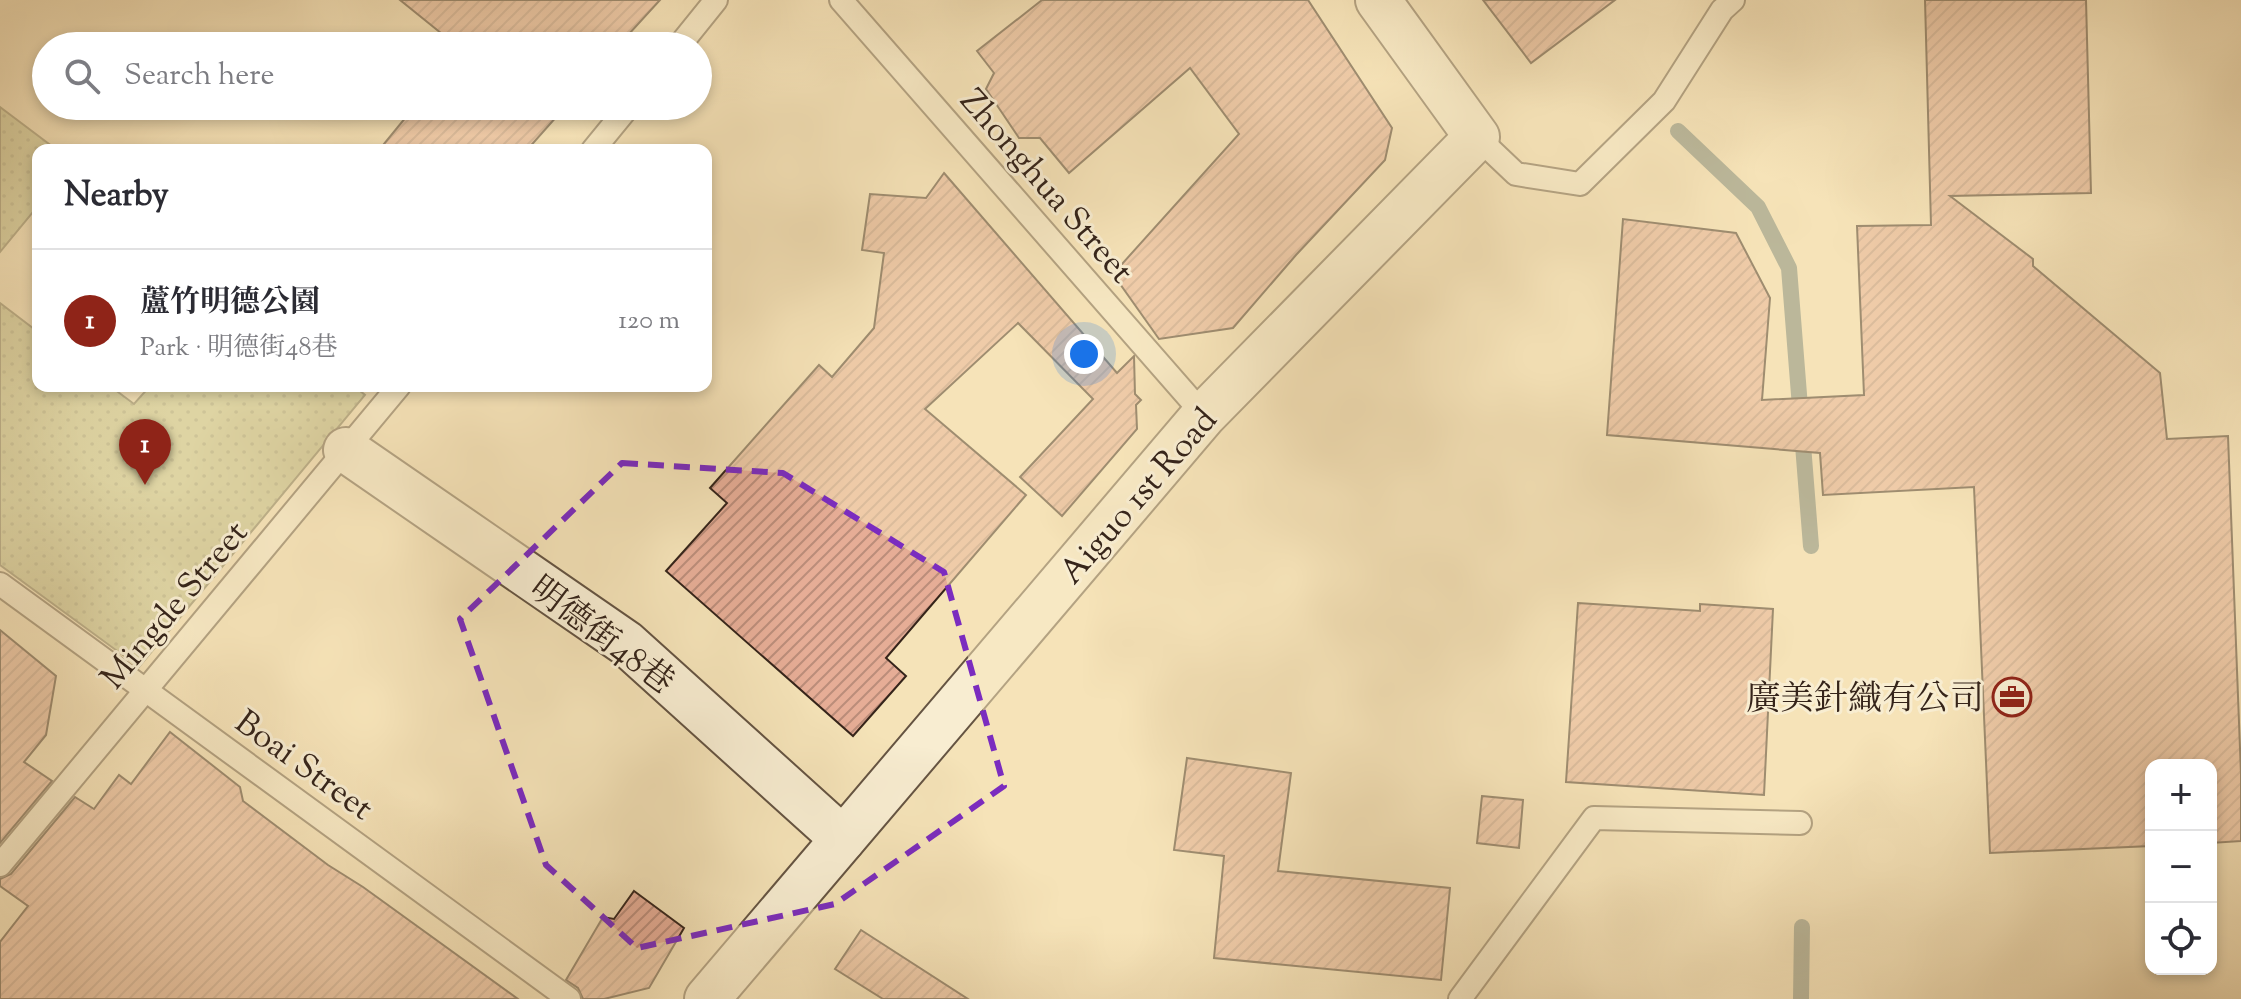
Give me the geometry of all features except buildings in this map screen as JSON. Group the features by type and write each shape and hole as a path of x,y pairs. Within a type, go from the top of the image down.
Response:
{"street":[{"path":"1378,0 1477,137"},
{"name":"Aiguo 1st Road","path":"707,999 1204,415 1477,137"},
{"name":"明德街48巷","path":"346,450 626,643 843,839"}],"lane":[{"path":"690,32 716,0"},
{"name":"Zhonghua Street","path":"841,0 1204,415"},
{"path":"1477,137 1516,174 1580,184 1664,101 1722,10 1733,0"},
{"path":"598,144 618,120"},
{"name":"Mingde Street","path":"0,865 394,392"},
{"name":"Boai Street","path":"0,584 569,999"},
{"path":"1460,999 1594,818 1800,823"}],"highlighted area":[{"path":"622,463 783,473 944,572 1004,786 835,904 637,948 546,865 460,619"}],"green space":[{"path":"0,107 49,144 32,144 32,213 0,252"},
{"path":"0,303 32,327 32,392 118,392 134,404 145,392 361,392 365,395 139,667 0,565"}],"waterway":[{"path":"1678,131 1758,207 1789,268 1811,546"},
{"path":"1801,999 1802,927"}],"place":[{"name":"蘆竹明德公園","path":"145,485"},
{"name":"廣美針織有公司","path":"2012,697"}]}
